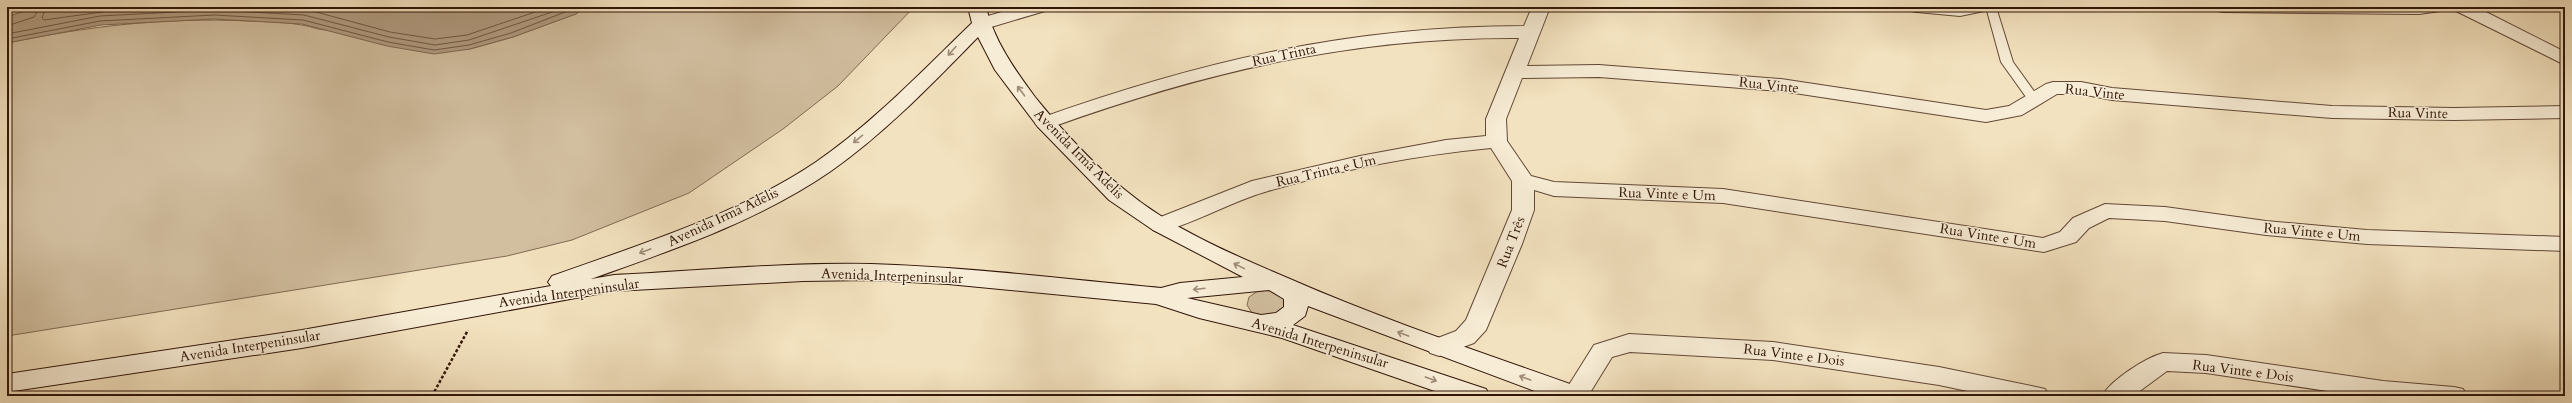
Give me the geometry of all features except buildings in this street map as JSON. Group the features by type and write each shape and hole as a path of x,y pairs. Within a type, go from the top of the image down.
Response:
{"street":[{"path":"979,15 1039,7"},
{"path":"1523,181 1497,141 1496,119 1541,7"},
{"path":"1917,7 1960,11 1978,7"},
{"path":"2223,7 2325,10 2419,9 2434,7"},
{"path":"2462,7 2565,59"},
{"name":"Avenida Irmã Adelis","path":"510,300 665,244 752,207 823,167 894,110 979,15 1005,70 1045,123 1117,194 1161,225 1202,248 1274,284"},
{"name":"Rua Trinta","path":"1045,123 1158,84 1328,46 1419,34 1484,31 1530,32"},
{"name":"Rua Vinte","path":"1515,72 1599,71 1781,85 1986,116 2015,112 2054,88 2081,88 2112,94 2332,112 2454,114 2565,112"},
{"name":"Rua Trinta e Um","path":"1161,225 1260,186 1368,160 1446,146 1497,141"},
{"name":"Rua Vinte e Um","path":"1523,181 1554,189 1723,196 2044,245 2068,237 2082,223 2105,211 2165,214 2266,228 2367,237 2565,244"},
{"name":"Rua Três","path":"1440,347 1466,336 1477,324 1512,244 1523,210 1523,181"},
{"name":"Avenida Interpeninsular","path":"7,383 302,339 465,310 510,300 614,283 870,272 948,276 1161,296 1180,291 1274,284 1347,313 1575,396"},
{"path":"1274,284 1296,296 1296,310 1282,321 1256,322 1239,311 1238,298 1248,288 1274,284"},
{"name":"Avenida Interpeninsular","path":"1161,296 1180,307 1256,322 1353,352 1478,396"},
{"name":"Rua Vinte e Dois","path":"1575,396 1603,351 1628,343 1696,345 1772,351 1939,376 2036,396"},
{"name":"Rua Vinte e Dois","path":"2115,396 2146,372 2163,362 2206,364 2383,390 2454,396"}],"lane":[{"path":"1991,7 2007,62 2035,101"}],"path":[{"path":"432,396 470,325 458,325 465,310"}],"shaded area":[{"path":"7,7 36,7 7,17"},
{"path":"586,7 914,7 838,86 783,129 689,193 572,240 507,256 7,336 7,43 68,32 128,24 188,20 218,20 293,24 318,29 470,49 513,37 575,14"},
{"path":"1271,290 1282,293 1288,306 1270,317 1252,313 1247,305 1249,297 1258,291"}],"water":[{"path":"36,7 586,7 576,14 513,37 470,49 434,54 387,46 302,24 214,19 101,25 7,43 7,17"}]}
